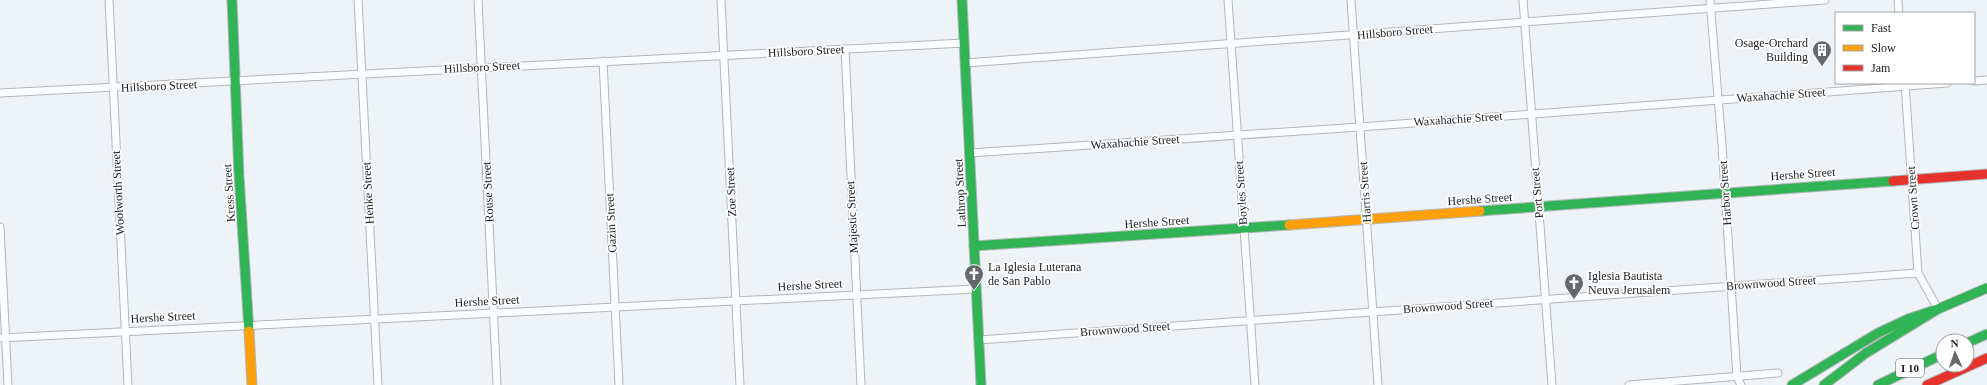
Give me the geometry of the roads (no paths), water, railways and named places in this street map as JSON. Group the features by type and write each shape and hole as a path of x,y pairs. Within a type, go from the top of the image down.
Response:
{"main road":[{"name":"Kress Street","path":"232,0 239,176 252,385"},
{"name":"Lathrop Street","path":"962,0 975,289 981,385"},
{"name":"Hershe Street","path":"974,246 1244,228 1911,178 1987,174"},
{"path":"1792,385 1878,334 1908,319 1938,309 1987,288"},
{"path":"1824,385 1866,353 1938,309"},
{"path":"1975,339 1987,334"},
{"name":"I 10","path":"1878,385 1935,358"},
{"name":"I 10","path":"1926,385 1987,358"}],"street":[{"name":"Woolworth Street","path":"109,0 128,385"},
{"name":"Henke Street","path":"358,0 378,385"},
{"name":"Rouse Street","path":"478,0 497,385"},
{"name":"Zoe Street","path":"721,0 740,385"},
{"name":"Boyles Street","path":"1228,0 1255,385"},
{"name":"Harris Street","path":"1351,0 1378,385"},
{"name":"Port Street","path":"1523,0 1552,385"},
{"name":"Harbor Street","path":"1710,0 1732,285 1737,377 1741,385"},
{"name":"Hillsboro Street","path":"965,63 1825,0"},
{"path":"1898,0 1899,12"},
{"name":"Hillsboro Street","path":"0,93 114,88 362,73 724,56 964,42"},
{"name":"Majestic Street","path":"845,49 861,385"},
{"name":"Gazin Street","path":"603,62 619,385"},
{"path":"1975,81 1987,80"},
{"name":"Waxahachie Street","path":"970,153 1360,127 1718,100 1905,84"},
{"name":"Crown Street","path":"1905,84 1918,273 1938,309"},
{"path":"0,227 3,338 8,385"},
{"name":"Brownwood Street","path":"978,340 1545,298 1918,273"},
{"name":"Hershe Street","path":"3,338 494,312 615,308 736,300 975,289"},
{"path":"1628,385 1778,373"}],"place":[{"name":"Osage-Orchard Building","path":"1822,67"},
{"name":"La Iglesia Luterana de San Pablo","path":"974,291"},
{"name":"Iglesia Bautista Neuva Jerusalem","path":"1574,300"}]}
